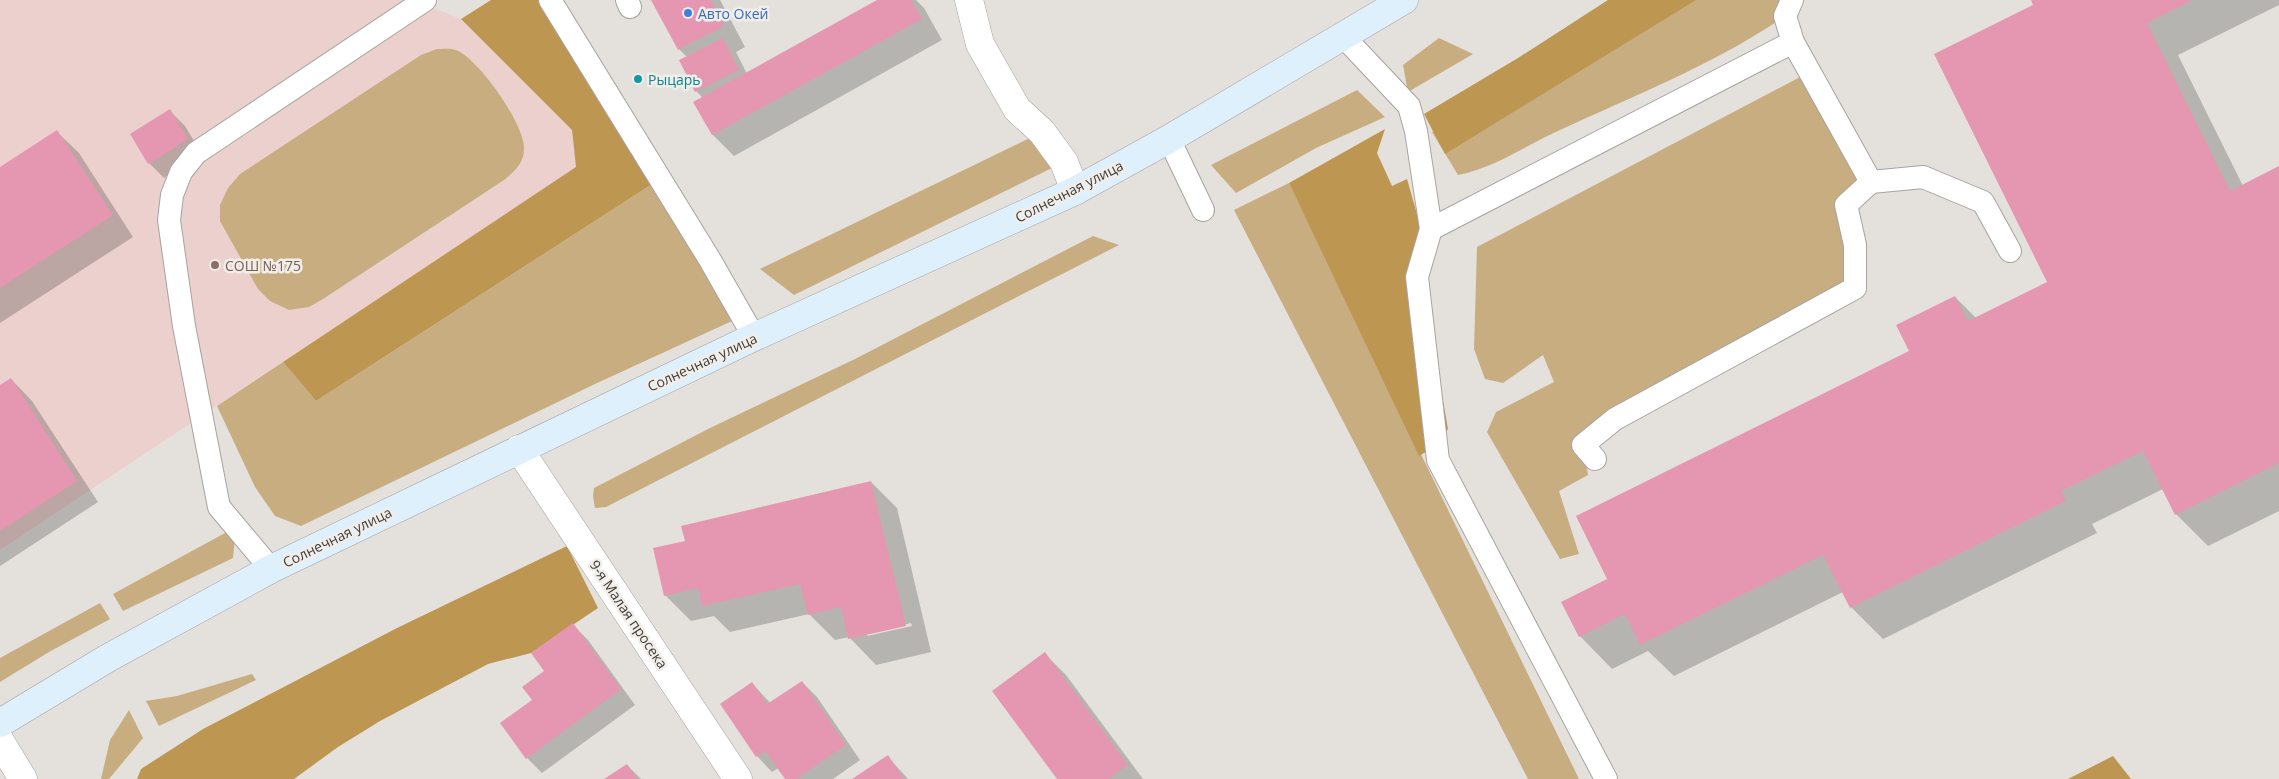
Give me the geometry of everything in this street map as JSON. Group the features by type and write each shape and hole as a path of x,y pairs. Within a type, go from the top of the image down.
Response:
{"main road":[{"name":"Солнечная улица","path":"0,723 108,658 271,568 754,337 1075,191 1169,139 1343,36 1397,1"}],"street":[{"path":"969,0 980,44 1017,109 1042,132 1064,162 1075,191"},
{"name":"9-я Малая просека","path":"519,449 738,779"},
{"path":"0,741 23,779"}],"lane":[{"path":"271,568 219,507 182,307 169,220 172,195 181,172 196,154 425,0"},
{"path":"550,0 710,260 754,337"},
{"path":"1792,0 1785,16 1793,42 1871,182"},
{"path":"1343,36 1409,106 1416,131 1431,229 1417,277 1438,460 1606,779"},
{"path":"1431,229 1793,42"},
{"path":"1169,139 1203,210"},
{"path":"1595,459 1583,445 1615,419 1855,288 1856,244 1846,205 1871,182 1923,177 1983,202 2010,250"}],"shaded area":[{"name":"СОШ №175","path":"0,0 413,0 461,19 572,130 576,167 0,550"},
{"path":"491,0 545,0 660,179 316,401 283,362 576,167 572,130 461,19"},
{"path":"1608,0 1696,0 1445,154 1424,114 1518,58"},
{"path":"1629,0 1781,0 1785,16 1703,64 1558,131 1497,162 1458,175 1432,132"},
{"path":"1439,38 1473,54 1408,92 1403,65"},
{"path":"437,49 454,49 466,56 488,79 499,94 517,125 522,138 524,154 518,167 504,180 309,307 289,310 270,301 258,289 220,221 220,205 228,188 240,174 421,55"},
{"path":"1802,76 1871,182 1846,205 1855,288 1583,445 1588,475 1559,491 1579,554 1560,559 1487,432 1496,412 1554,382 1543,355 1503,383 1485,379 1474,349 1477,247"},
{"path":"1357,90 1385,117 1316,148 1236,193 1211,165"},
{"path":"1385,129 1377,153 1392,186 1407,179 1426,246 1427,309 1448,429 1434,447 1419,456 1289,183"},
{"path":"1042,132 1064,162 794,295 760,269"},
{"path":"660,179 734,301 732,321 595,384 301,526 275,516 255,487 217,406 283,362 316,401"},
{"path":"1289,183 1579,779 1528,779 1234,210"},
{"path":"1093,236 1119,245 606,507 595,508 594,488 710,428 855,359"},
{"path":"236,527 233,558 123,611 113,594"},
{"path":"567,546 598,608 531,653 488,664 380,721 338,747 294,779 137,779 141,769 203,729 397,628"},
{"path":"100,603 110,619 49,652 0,682 0,658"},
{"path":"252,674 256,680 159,726 146,701 177,696"},
{"path":"129,710 143,738 109,779 101,779 110,740"},
{"path":"2113,756 2131,779 2068,779"}],"building":[{"name":"Авто Окей","path":"651,0 711,0 724,26 678,50"},
{"path":"877,0 911,0 922,19 712,135 693,102"},
{"path":"2031,0 2193,0 2147,23 2230,191 2279,166 2279,463 2175,515 2143,451 2061,491 2066,501 1850,608 1823,555 1640,645 1625,614 1579,637 1561,602 1607,579 1576,516 1909,351 1896,325 1955,296 1968,321 2047,282 1934,54 2033,5"},
{"path":"723,38 739,70 695,92 679,60"},
{"path":"170,109 188,139 148,164 130,134"},
{"path":"57,130 113,215 0,288 0,167"},
{"path":"11,378 77,481 0,531 0,385"},
{"path":"871,481 906,626 848,639 841,607 808,615 800,584 702,606 698,588 664,596 653,548 685,541 681,526"},
{"path":"573,623 621,689 526,759 500,723 532,700 522,687 544,671 531,653"},
{"path":"1045,652 1128,765 1108,779 1057,779 992,691"},
{"path":"802,681 846,745 796,779 785,779 765,751 756,757 720,704 752,682 767,704"},
{"path":"888,755 904,779 852,779"},
{"path":"627,764 637,779 604,779"}],"place":[{"name":"Авто Окей","path":"688,13"},
{"name":"Рыцарь","path":"638,79"},
{"name":"СОШ №175","path":"215,265"}]}
